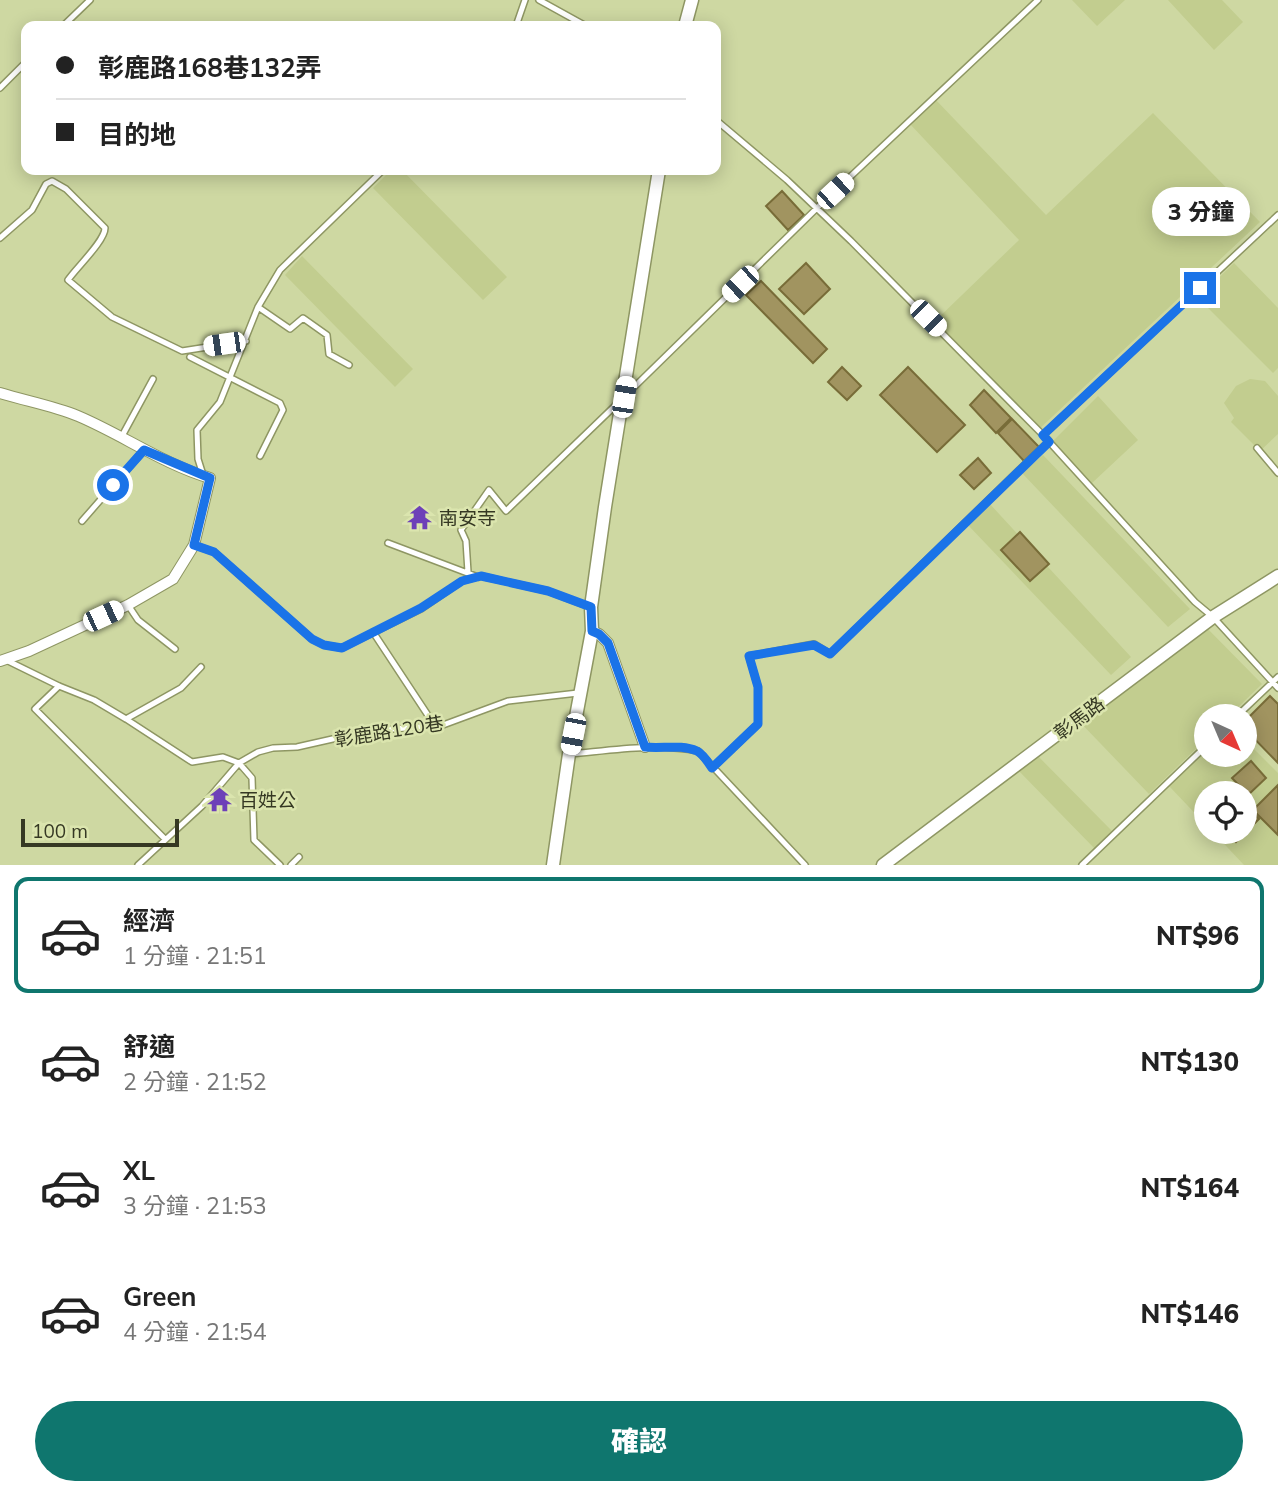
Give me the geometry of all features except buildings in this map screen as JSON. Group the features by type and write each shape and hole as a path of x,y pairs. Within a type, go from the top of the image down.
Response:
{"street":[{"path":"686,21 692,0"},
{"path":"553,865 569,754 592,631 591,607 658,175"},
{"path":"0,393 75,415 122,436 144,450 207,477 194,545 173,579 128,605 29,652 1,658"},
{"name":"彰馬路","path":"883,865 1213,617 1278,576"},
{"path":"592,631 608,643 645,747"}],"lane":[{"path":"68,21 90,0"},
{"path":"518,21 525,0"},
{"path":"539,0 577,21"},
{"path":"468,572 466,541 461,530 489,490 506,511 817,208 1038,0"},
{"path":"0,88 21,67"},
{"path":"721,125 817,208 1043,435 1195,602 1213,617 1278,688"},
{"path":"207,477 198,459 197,430 220,402 258,307 280,270 378,175"},
{"path":"0,238 32,209 46,184 52,181 65,189 105,228 105,234 98,244 68,280 103,310 182,351 246,341"},
{"path":"1043,435 1278,215"},
{"path":"258,307 290,329 303,318 327,335 329,354 349,365"},
{"path":"190,357 276,401 282,407 283,410 260,456"},
{"path":"122,436 153,379"},
{"path":"712,768 758,724 758,687 749,656 814,645 830,654 1049,442"},
{"path":"1257,448 1278,472"},
{"path":"82,521 144,450"},
{"path":"388,543 478,577"},
{"path":"194,545 214,552 312,639 324,645 342,648 421,608 462,581 478,577 500,579 548,591 591,607"},
{"path":"128,605 138,620 175,649"},
{"path":"373,632 435,726"},
{"path":"1,658 94,700 192,762 223,757 239,763 252,778 254,840 280,865"},
{"path":"126,719 181,688 201,667"},
{"path":"1249,704 1278,677"},
{"path":"59,686 35,709 165,839"},
{"name":"彰鹿路120巷","path":"239,763 273,748 297,747 368,731 443,725 508,701 580,693"},
{"path":"569,754 645,747 678,747 698,751 805,865"},
{"path":"1082,865 1194,758"},
{"path":"138,865 202,806 239,763"},
{"path":"291,865 299,857"}],"shaded area":[{"path":"1072,0 1125,0 1097,26"},
{"path":"1168,0 1222,0 1243,22 1214,50"},
{"path":"935,99 1046,215 1153,113 1260,222 1037,431 933,323 1019,240 910,124"},
{"path":"386,175 407,175 507,277 483,300 373,188"},
{"path":"302,256 413,369 395,387 285,275"},
{"path":"1234,263 1278,308 1278,368 1273,373 1198,298"},
{"path":"1250,379 1265,381 1278,396 1278,434 1260,451 1231,422 1234,418 1224,403 1236,386"},
{"path":"1098,396 1138,440 1092,483 1053,441"},
{"path":"1043,455 1190,609 1168,627 1022,473"},
{"path":"989,503 1131,657 1111,675 967,524"},
{"path":"1203,624 1262,684 1241,704 1194,704 1194,751 1149,794 1075,717"},
{"path":"1033,751 1112,831 1095,849 1014,766"},
{"path":"1257,752 1278,773 1278,865 1244,865 1224,844 1257,844 1257,781 1194,781 1194,812 1169,786 1194,762 1194,767 1257,767"}],"place":[{"name":"南安寺","path":"419,518"},
{"name":"百姓公","path":"219,800"}],"route":[{"path":"113,485 144,450 210,478 194,545 214,552 312,639 324,645 342,648 421,608 462,581 481,576 548,591 591,607 592,631 608,643 645,747 678,747 698,751 712,768 758,724 758,687 749,656 814,645 830,654 1049,442 1043,435 1200,288"}]}
